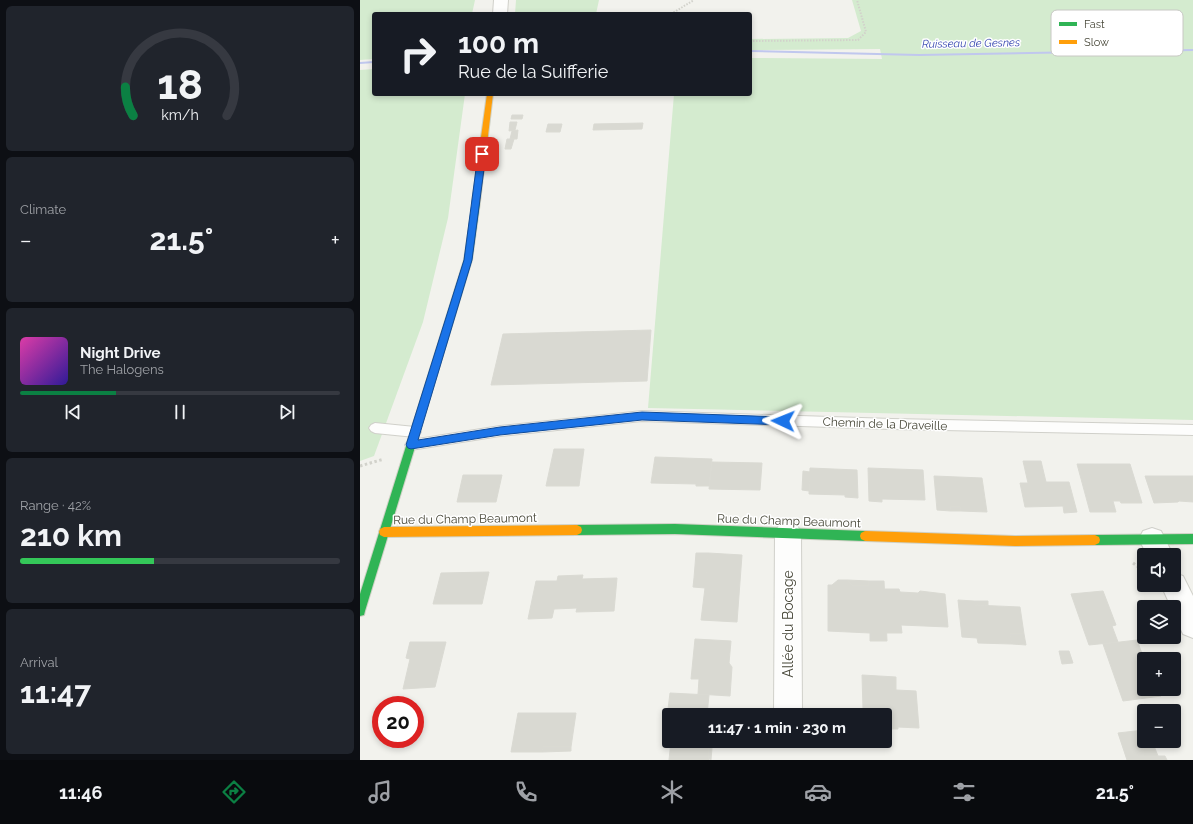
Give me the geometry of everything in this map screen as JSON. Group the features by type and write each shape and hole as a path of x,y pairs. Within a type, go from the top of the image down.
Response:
{"street":[{"path":"500,12 501,0"},
{"path":"360,611 468,260 490,96"},
{"name":"Rue du Champ Beaumont","path":"384,532 674,529 1156,547 1193,539"},
{"name":"Allée du Bocage","path":"788,533 788,708"},
{"path":"1177,592 1193,625"}],"lane":[{"name":"Chemin de la Draveille","path":"411,445 500,431 642,416 892,424 1193,430"},
{"path":"376,428 415,432"}],"path":[{"path":"674,12 694,0"},
{"path":"752,41 858,40 866,32 857,0"},
{"path":"360,466 386,459"}],"green space":[{"path":"360,0 475,0 472,12 372,12 372,59 360,60"},
{"path":"516,0 599,0 596,12 515,12"},
{"path":"852,0 1193,0 1193,420 648,408 674,96 752,96 752,58 882,59 880,49 752,50 752,39 848,38 861,31"},
{"path":"372,69 372,96 465,96 448,218 423,322 374,456 360,461 360,70"}],"building":[{"path":"512,115 523,115 522,119 511,119"},
{"path":"510,122 517,122 515,130 509,131"},
{"path":"643,123 642,129 593,130 594,124"},
{"path":"548,124 562,124 560,132 546,132"},
{"path":"518,130 517,139 510,139 512,131"},
{"path":"507,139 514,139 511,149 505,149"},
{"path":"651,330 647,381 491,385 503,334"},
{"path":"554,449 584,449 579,486 546,486"},
{"path":"655,457 712,459 709,486 696,486 696,484 651,483"},
{"path":"1023,461 1041,461 1046,482 1069,482 1077,512 1064,513 1063,506 1025,507 1020,483 1028,483"},
{"path":"712,462 762,463 760,490 709,489"},
{"path":"1077,464 1130,464 1142,503 1121,503 1120,501 1113,501 1116,512 1090,512"},
{"path":"810,468 857,470 858,498 845,497 845,495 809,494"},
{"path":"868,468 923,470 925,500 882,499 882,502 869,501"},
{"path":"803,471 810,472 809,491 802,490"},
{"path":"463,475 502,475 496,502 457,502"},
{"path":"934,476 982,478 987,512 961,511 960,507 950,507 951,511 937,510"},
{"path":"1145,476 1193,476 1193,502 1179,501 1154,503"},
{"path":"950,507 960,507 961,511 951,511"},
{"path":"696,553 708,553 706,579 694,578"},
{"path":"708,553 742,555 737,622 701,620 705,588 693,587 694,578 706,579"},
{"path":"489,572 482,604 433,604 441,573"},
{"path":"583,575 582,579 617,578 614,611 576,612 577,608 554,609 552,618 528,619 536,581 557,581 558,576"},
{"path":"838,580 847,580 853,586 869,586 869,581 884,581 887,641 870,641 870,633 828,631 828,585 832,585"},
{"path":"847,580 869,581 869,586 853,586"},
{"path":"884,589 899,589 900,592 918,593 920,591 945,594 948,627 901,625 902,633 886,633"},
{"path":"1103,591 1116,625 1112,626 1118,642 1089,645 1071,594"},
{"path":"958,600 974,601 975,605 1020,607 1024,634 1010,634 1012,644 978,643 977,638 962,637"},
{"path":"974,601 988,601 988,606 975,605"},
{"path":"1010,634 1024,634 1026,645 1012,644"},
{"path":"695,639 731,641 729,663 732,667 730,696 698,694 699,679 691,679"},
{"path":"1137,640 1137,644 1138,644 1141,652 1137,652 1137,696 1161,696 1123,701 1103,644"},
{"path":"410,642 446,642 435,687 403,689 410,659 406,658"},
{"path":"1059,651 1069,651 1073,663 1062,664"},
{"path":"862,675 896,677 896,690 916,691 919,728 898,727 898,729 892,729 892,708 863,708"},
{"path":"670,693 709,695 708,708 668,708"},
{"path":"518,713 576,713 571,747 543,747 542,752 511,752"},
{"path":"1137,731 1137,748 1155,748 1158,756 1165,756 1167,760 1127,760 1118,733"},
{"path":"543,747 571,747 571,751 542,752"},
{"path":"670,748 709,748 709,760 669,760"},
{"path":"709,748 712,748 711,760 708,758"}],"waterway":[{"name":"Ruisseau de Gesnes","path":"1183,50 1193,50"},
{"name":"Ruisseau de Gesnes","path":"752,51 919,55 1051,53"},
{"name":"Ruisseau de Gesnes","path":"360,63 372,62"}],"traffic: fast":[{"path":"360,611 468,260 476,202"},
{"path":"577,530 675,529 865,536"},
{"path":"1095,540 1193,539"}],"traffic: slow":[{"path":"476,202 490,96"},
{"path":"384,532 577,530"},
{"path":"865,536 1015,541 1095,540"}],"route":[{"path":"482,154 468,260 411,445 500,431 642,416 783,421"}]}
